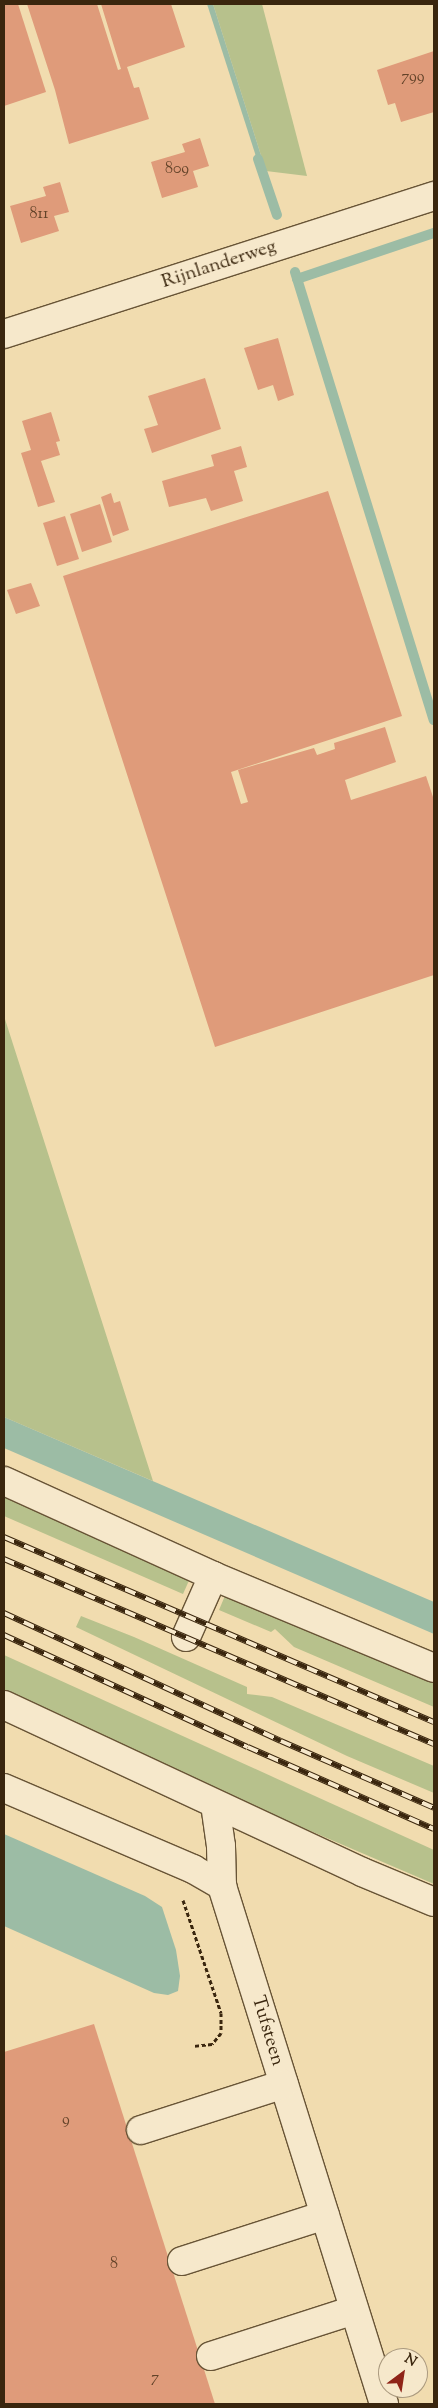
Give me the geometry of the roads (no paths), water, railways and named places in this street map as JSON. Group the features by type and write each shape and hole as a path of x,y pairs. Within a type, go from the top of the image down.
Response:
{"street":[{"name":"Rijnlanderweg","path":"4,334 434,196"},
{"path":"4,1481 213,1576 434,1668"},
{"path":"186,1637 213,1576"},
{"path":"4,1705 362,1872 434,1902"},
{"path":"4,1788 194,1869 222,1886"},
{"name":"Tufsteen","path":"215,1804 221,1846 222,1886 384,2404"},
{"path":"141,2130 284,2084"},
{"path":"182,2261 325,2215"},
{"path":"212,2356 354,2310"}],"waterway":[{"path":"258,159 277,215"},
{"path":"297,279 434,233"},
{"path":"295,272 434,720"}],"railway":[{"path":"4,1537 434,1722"},
{"path":"4,1559 434,1744"},
{"path":"4,1613 281,1741 434,1808"},
{"path":"4,1635 248,1747 434,1829"}]}
